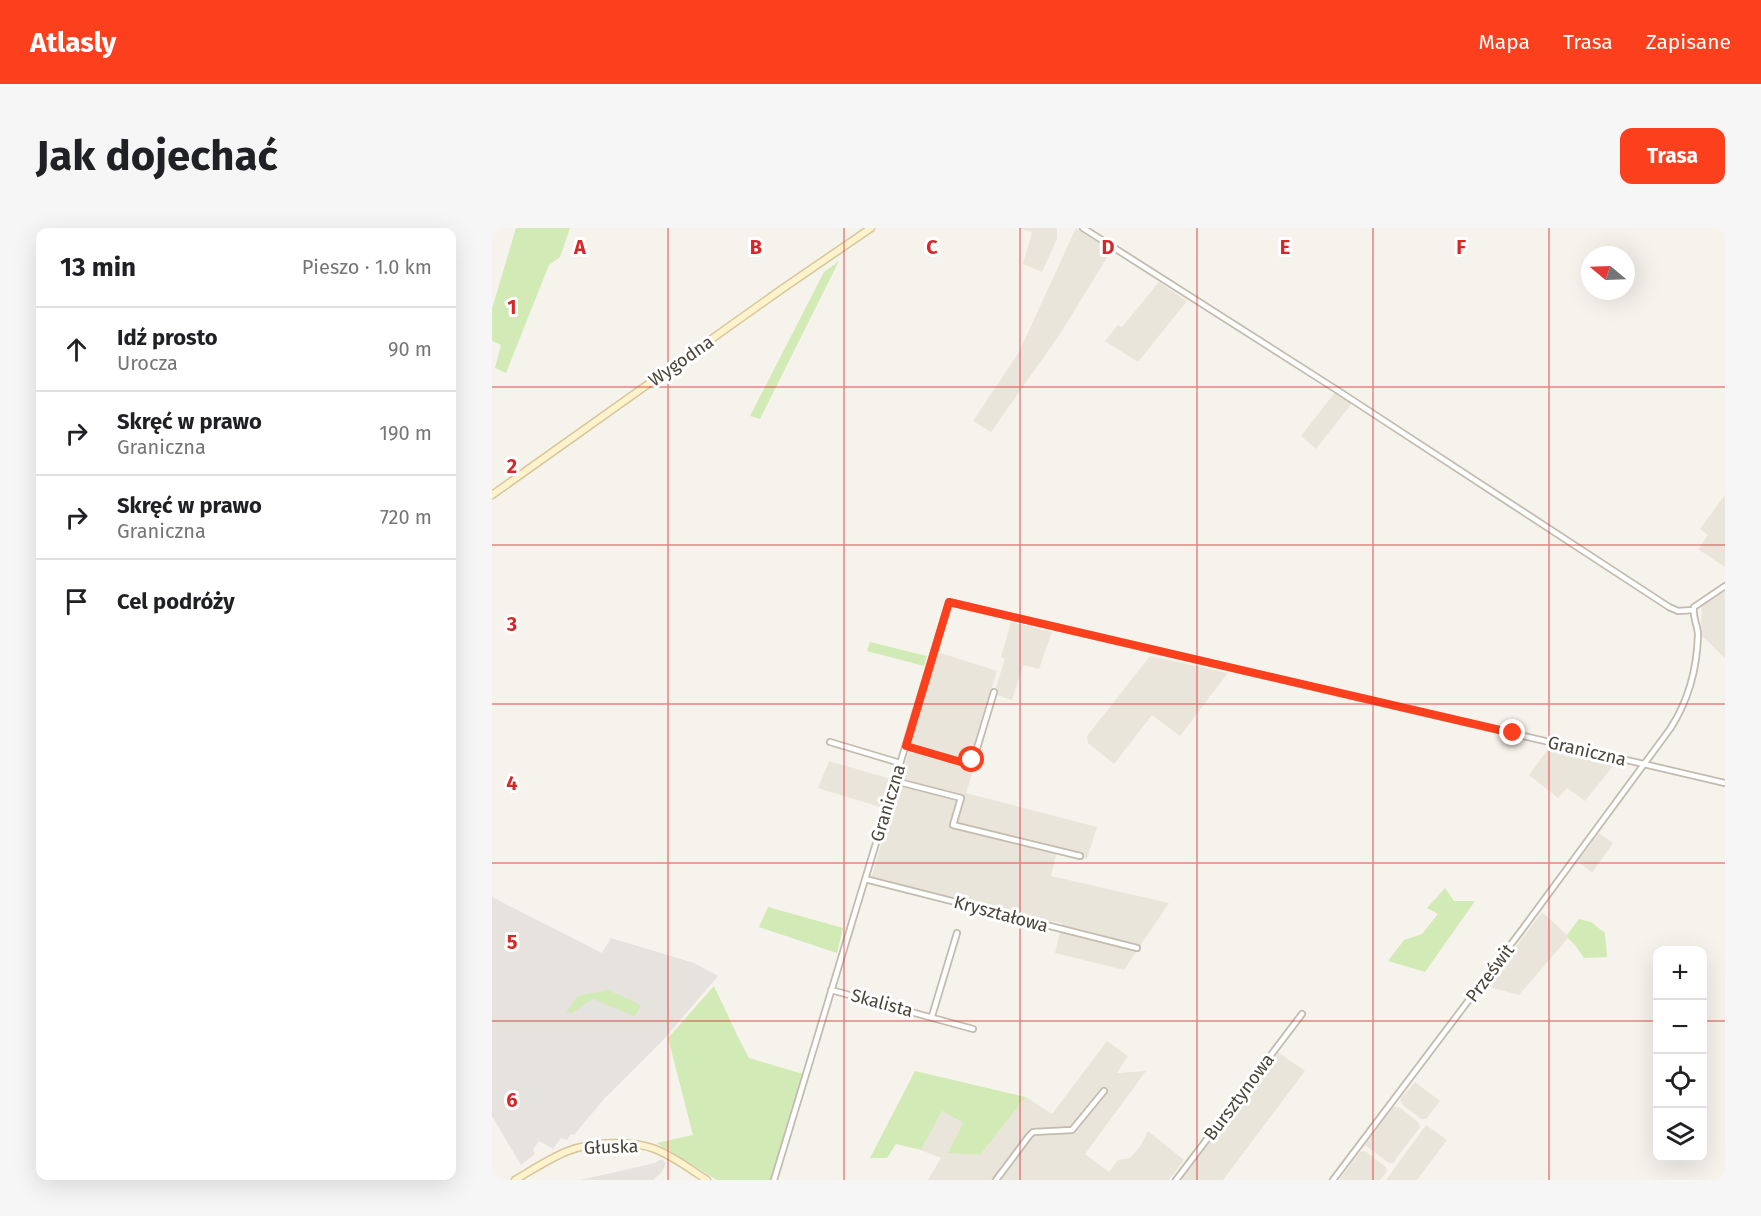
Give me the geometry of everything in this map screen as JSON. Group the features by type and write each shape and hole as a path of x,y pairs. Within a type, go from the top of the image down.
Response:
{"street":[{"name":"Wygodna","path":"492,495 871,228"},
{"path":"1083,228 1337,390 1669,607 1678,611 1693,610 1696,604 1725,586"},
{"name":"Graniczna","path":"774,1180 949,602 1725,783"},
{"name":"Prześwit","path":"1333,1180 1675,722 1690,688 1698,636 1693,610"},
{"path":"906,746 967,762 975,755 994,692"},
{"path":"830,742 900,763"},
{"path":"895,781 961,798 953,825 1080,856"},
{"name":"Kryształowa","path":"865,879 1137,948"},
{"name":"Skalista","path":"932,1016 957,933"},
{"name":"Skalista","path":"831,990 973,1029"},
{"name":"Bursztynowa","path":"1176,1180 1302,1014"},
{"path":"996,1180 1033,1132 1072,1130 1104,1091"},
{"name":"Głuska","path":"515,1180 572,1149 626,1143 659,1150 707,1180"}],"shaded area":[{"path":"1019,228 1057,228 1057,239 1042,272 1023,264 1032,232"},
{"path":"1076,228 1111,251 1060,334 991,432 973,421 1019,352"},
{"path":"1159,282 1187,301 1138,362 1105,341 1118,325 1122,327"},
{"path":"1336,391 1353,402 1316,449 1301,436"},
{"path":"1725,495 1725,567 1698,549 1708,535 1700,529"},
{"path":"1725,591 1725,658 1701,635 1702,605"},
{"path":"1011,622 1052,632 1039,669 1023,665 1012,700 997,695 995,690 1005,659 1001,657"},
{"path":"938,652 997,671 976,737 983,739 966,793 1097,827 1087,859 1057,851 1051,876 1169,903 1124,970 1055,953 1062,923 963,905 871,879"},
{"path":"1150,656 1228,673 1180,736 1152,715 1114,764 1088,743 1087,736"},
{"path":"1551,745 1617,761 1585,801 1567,788 1558,798 1529,775"},
{"path":"829,761 891,779 883,808 818,788"},
{"path":"1599,833 1613,843 1592,873 1578,861"},
{"path":"492,897 602,953 611,938 694,963 718,976 664,1039 604,1099 574,1135 571,1134 567,1140 561,1138 553,1149 539,1141 533,1150 535,1154 521,1165 492,1116"},
{"path":"1542,912 1568,938 1519,995 1486,986"},
{"path":"593,999 639,1020 629,1031 580,1008"},
{"path":"1107,1041 1128,1056 1117,1073 1146,1071 1085,1154 1109,1172 1118,1160 1130,1158 1140,1147 1148,1131 1184,1160 1169,1180 928,1180 941,1158 921,1150 942,1111 963,1123 949,1153 980,1155 1026,1097 1052,1114"},
{"path":"1276,1051 1305,1071 1223,1180 1178,1180"},
{"path":"1415,1082 1440,1101 1426,1119 1421,1119 1402,1104 1400,1099"},
{"path":"1393,1107 1399,1107 1418,1122 1420,1127 1393,1163 1389,1163 1365,1145"},
{"path":"1426,1125 1447,1140 1417,1180 1386,1180"},
{"path":"1365,1151 1386,1167 1387,1171 1380,1180 1339,1180 1360,1152"},
{"path":"662,1159 666,1164 653,1180 580,1180 655,1163"}],"green space":[{"path":"516,228 570,228 560,257 549,265 506,373 495,368 501,345 492,341 492,309"},
{"path":"839,261 760,419 750,416 824,272"},
{"path":"870,642 927,656 924,666 867,651"},
{"path":"1445,888 1454,901 1475,901 1425,972 1388,961 1404,940 1422,934 1438,914 1427,908"},
{"path":"768,907 843,928 837,953 759,927"},
{"path":"1579,919 1591,922 1605,933 1607,957 1584,958 1568,938 1567,935"},
{"path":"714,986 749,1058 803,1074 771,1180 717,1180 657,1143 693,1135 668,1038"},
{"path":"608,990 639,1004 640,1008 634,1016 593,999 572,1013 566,1012 578,996"},
{"path":"915,1071 1026,1097 980,1155 948,1153 963,1123 942,1111 921,1150 896,1144 887,1158 870,1158"}],"route":[{"path":"972,760 961,762 906,746 949,602 1513,733"}]}
